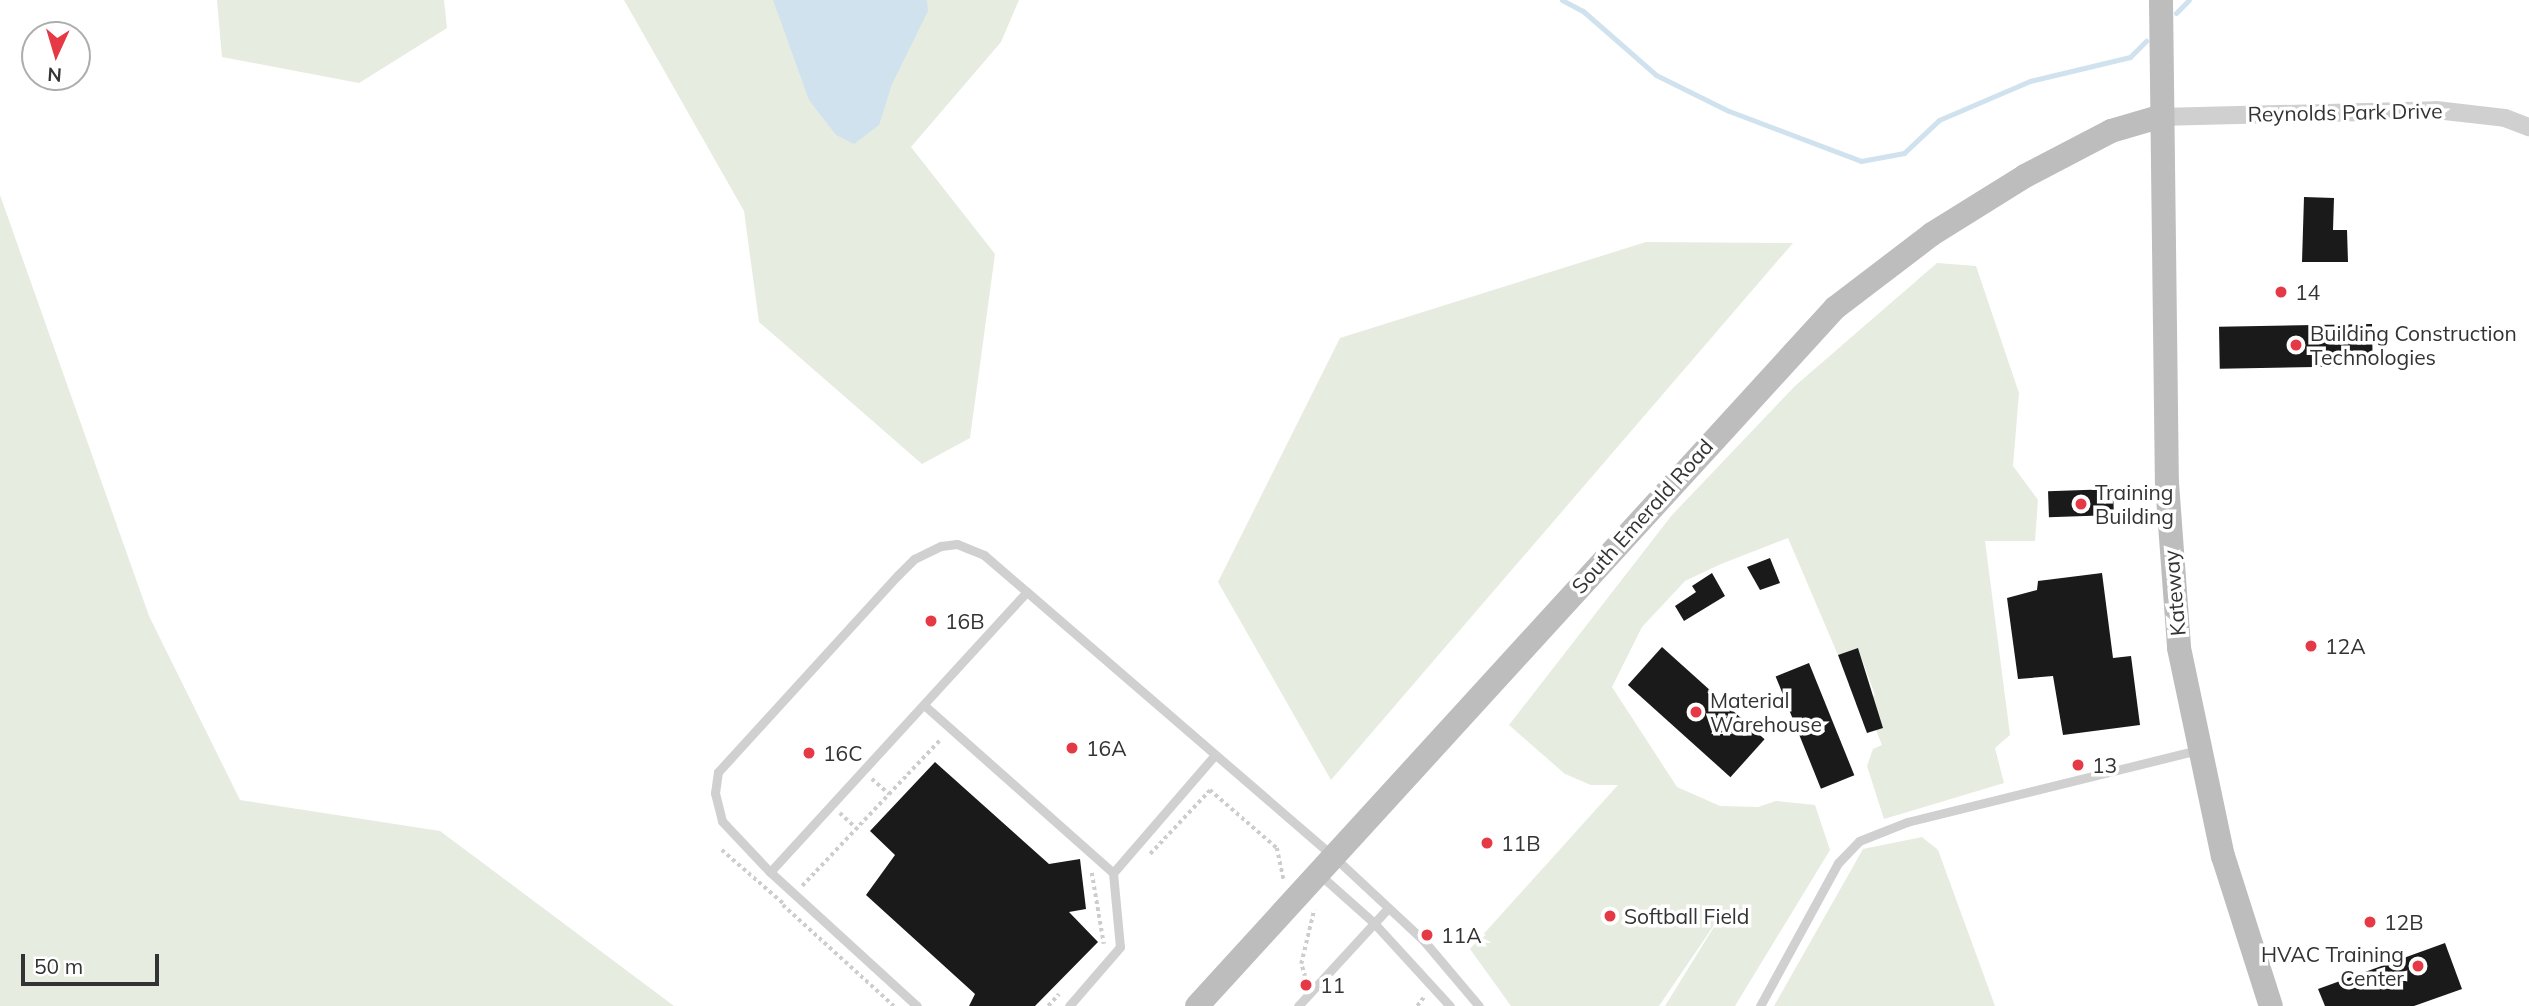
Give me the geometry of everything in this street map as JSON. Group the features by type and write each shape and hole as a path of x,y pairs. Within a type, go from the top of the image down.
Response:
{"street":[{"name":"Kateway","path":"2161,0 2159,117 2169,550 2179,648 2197,750 2222,856 2271,1006"},
{"name":"Reynolds Park Drive","path":"2159,117 2436,110 2505,118 2529,127"},
{"name":"South Emerald Road","path":"1197,1006 1835,308 1932,234 2025,176 2111,131 2159,117"}],"lane":[{"path":"917,1006 770,872 722,821 715,793 718,772 898,575 914,559 941,546 957,544 984,555 1214,756 1325,864 1373,922 1450,1006"},
{"path":"770,872 1027,592"},
{"path":"924,705 1113,873 1120,947 1069,1006"},
{"path":"1760,1006 1838,863 1859,841 1907,822 2197,750"},
{"path":"1113,873 1214,756"},
{"path":"1325,864 1388,908 1424,941 1479,1006"},
{"path":"1298,1006 1388,908"}],"path":[{"path":"783,905 942,738 952,747"},
{"path":"863,771 889,794"},
{"path":"1149,855 1210,790 1277,848 1283,879 1300,893 1314,911 1301,964 1310,993"},
{"path":"831,805 856,828"},
{"path":"722,850 894,1006"},
{"path":"1104,946 1091,867 1113,873"},
{"path":"1048,1006 1067,986"},
{"path":"1417,1006 1424,997"}],"shaded area":[{"path":"217,0 444,0 447,28 359,83 222,57"},
{"path":"624,0 1019,0 1001,42 911,147 995,254 970,438 922,464 759,322 744,211"},
{"path":"0,195 149,616 240,800 440,831 674,1006 0,1006"},
{"path":"1646,242 1793,243 1331,780 1218,582 1340,338"},
{"path":"1937,263 1976,266 2019,393 2013,466 2038,500 2035,541 1985,541 2010,735 1995,748 2004,783 1884,819 1867,766 1873,749 1882,745 1876,730 1882,728 1871,697 1875,695 1858,648 1838,655 1788,538 1721,564 1685,581 1642,627 1612,687 1677,787 1720,806 1758,807 1776,801 1815,805 1830,850 1735,1006 1665,1006 1725,909 1659,1006 1511,1006 1470,949 1618,785 1591,785 1565,774 1509,725 1672,515 1795,386"},
{"path":"1922,837 1938,850 1995,1006 1774,1006 1863,849"}],"water":[{"path":"773,0 927,0 928,11 892,84 879,125 854,144 836,135 809,100"}],"building":[{"path":"2304,197 2334,198 2333,230 2347,230 2348,262 2302,262"},
{"name":"Building Construction Technologies","path":"2372,324 2373,366 2220,369 2219,327"},
{"name":"Training Building","path":"2113,489 2114,515 2049,517 2048,491"},
{"path":"1770,558 1780,583 1760,590 1747,567"},
{"path":"1712,573 1725,596 1684,621 1675,606 1696,592 1692,586"},
{"path":"2102,573 2113,658 2131,656 2140,725 2063,735 2053,676 2018,679 2007,598 2037,590 2038,581"},
{"name":"Material Warehouse","path":"1662,647 1765,739 1730,777 1628,685"},
{"path":"1858,648 1883,728 1867,733 1838,655"},
{"path":"1809,663 1854,775 1821,789 1776,676"},
{"path":"935,762 1049,864 1080,859 1086,909 1069,912 1098,942 1035,1006 969,1006 975,994 866,895 895,855 870,831"},
{"name":"HVAC Training Center","path":"2445,943 2462,989 2414,1006 2325,1006 2318,989"}],"waterway":[{"path":"1562,0 1583,11 1656,75 1729,111 1861,161 1904,153 1939,120 2030,81 2130,57 2146,41"},
{"path":"2176,13 2189,0"}],"place":[{"name":"14","path":"2281,292"},
{"name":"Building Construction Technologies","path":"2296,345"},
{"name":"Training Building","path":"2081,504"},
{"name":"16B","path":"931,621"},
{"name":"12A","path":"2311,646"},
{"name":"Material Warehouse","path":"1696,712"},
{"name":"16A","path":"1072,748"},
{"name":"16C","path":"809,753"},
{"name":"13","path":"2078,765"},
{"name":"11B","path":"1487,843"},
{"name":"Softball Field","path":"1610,916"},
{"name":"12B","path":"2370,922"},
{"name":"11A","path":"1427,935"},
{"name":"HVAC Training Center","path":"2418,966"},
{"name":"11","path":"1306,985"}]}
